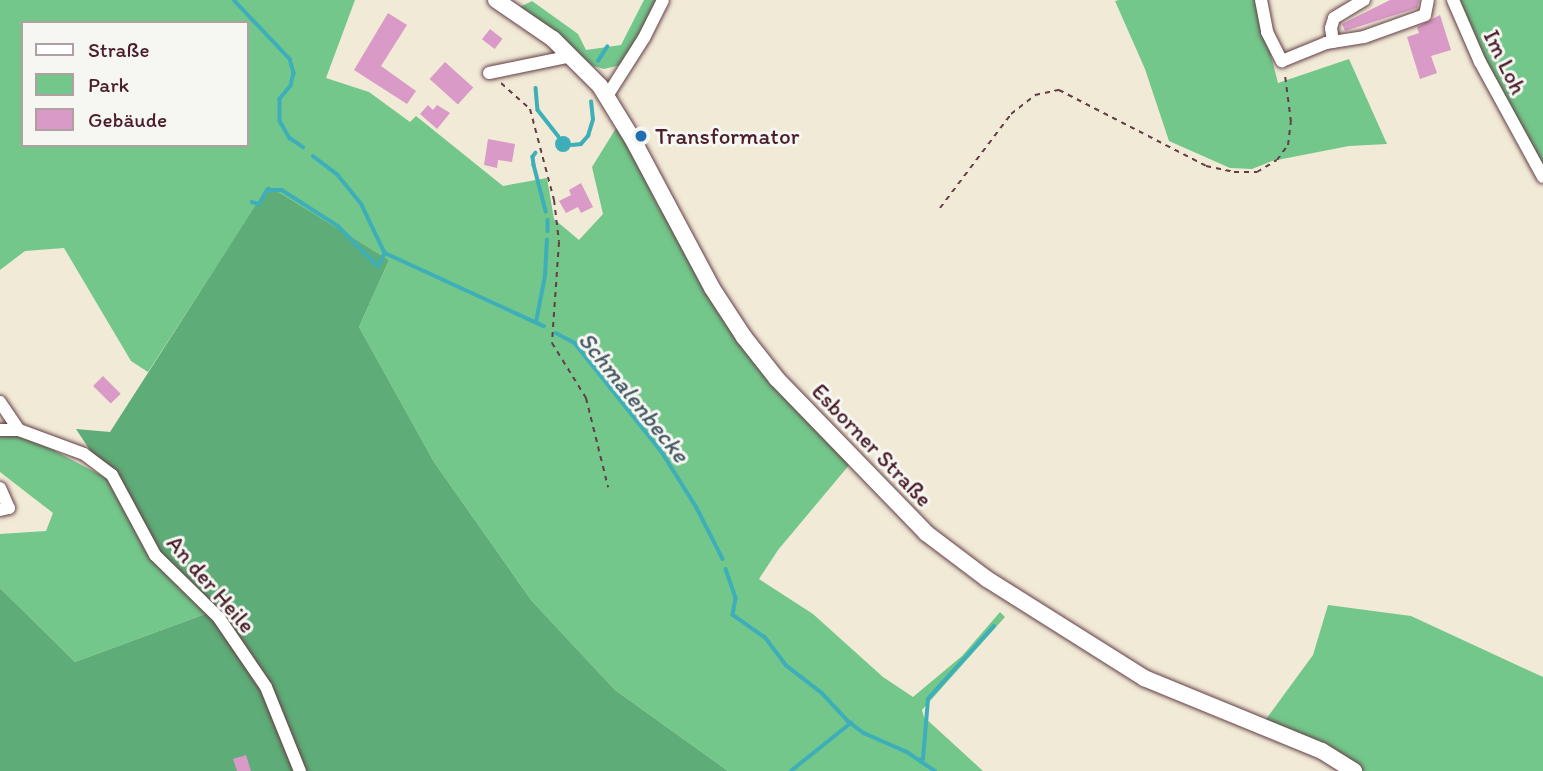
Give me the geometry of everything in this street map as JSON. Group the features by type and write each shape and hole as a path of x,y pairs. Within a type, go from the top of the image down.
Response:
{"main road":[{"name":"Esborner Straße","path":"496,0 572,56 607,96 706,276 744,337 777,379 926,533 987,579 1144,678 1322,751 1354,771"}],"street":[{"path":"607,96 644,38 663,0"},
{"path":"1261,0 1267,32 1282,61 1333,42 1364,37 1425,15 1428,0"},
{"path":"1333,42 1331,28 1338,14 1364,0"},
{"name":"Im Loh","path":"1453,0 1491,83 1543,177"},
{"path":"489,73 572,56"},
{"path":"0,402 19,430"},
{"path":"0,430 19,430"},
{"name":"An der Heile","path":"19,430 84,454 112,475 155,555 219,618 266,687 300,771"},
{"path":"0,488 9,508 0,510"}],"path":[{"path":"940,208 1011,114 1035,95 1059,90 1206,166 1234,172 1257,172 1277,160 1288,145 1291,122 1282,61"},
{"path":"489,73 530,109 554,200 559,242 552,343 586,398 608,487"}],"green space":[{"path":"0,0 355,0 326,78 369,92 410,122 416,116 503,186 547,178 554,219 579,240 603,214 592,167 618,125 657,204 696,266 850,464 778,550 759,579 813,614 883,677 913,697 962,656 1000,612 1005,617 922,710 924,717 983,771 728,771 615,690 531,600 434,462 359,327 389,260 268,187 148,372 131,361 64,248 25,251 0,270"},
{"path":"644,0 656,0 631,49 621,65 604,69 593,66 520,7 532,1 578,34 586,50 621,45"},
{"path":"1257,0 1278,83 1349,59 1387,144 1349,146 1272,161 1252,169 1230,168 1169,141 1145,69 1115,1"},
{"path":"1458,0 1543,0 1543,171 1520,134"},
{"path":"268,186 389,260 359,327 434,462 531,600 615,690 728,771 0,771 0,588 75,662 208,613 155,549 76,429 110,432"},
{"path":"0,433 18,434 36,441 110,480 208,613 75,662 0,588 0,534 46,531 53,513 0,472"},
{"path":"1328,605 1411,616 1543,677 1543,771 1363,771 1345,756 1264,722 1313,655"}],"water":[{"path":"560,136 566,136 571,144 569,150 560,152 555,147 555,141"}],"building":[{"path":"1390,0 1419,0 1417,8 1345,31 1342,24"},
{"path":"388,13 407,25 381,66 416,91 407,104 354,70"},
{"path":"1440,15 1451,50 1431,56 1437,73 1420,79 1407,37 1419,33 1417,27"},
{"path":"490,29 503,39 495,49 482,39"},
{"path":"445,62 473,87 458,105 430,79"},
{"path":"428,105 433,110 437,105 450,113 437,129 420,114"},
{"path":"488,139 515,144 512,162 498,160 497,168 484,165"},
{"path":"581,183 593,207 581,213 578,207 566,213 559,201 571,195 569,190"},
{"path":"103,376 121,394 111,404 93,386"},
{"path":"246,755 251,771 237,771 233,759"}],"waterway":[{"name":"Schmalenbecke","path":"234,0 290,59 294,73 291,86 280,99 280,121 290,138 303,147"},
{"path":"598,61 607,47"},
{"path":"536,88 538,110 558,136"},
{"path":"572,145 581,144 588,136 593,120 591,102"},
{"path":"536,153 533,157 534,165 546,211"},
{"name":"Schmalenbecke","path":"313,156 338,175 362,205 385,253 544,326"},
{"path":"252,202 259,204 267,190 282,190 338,226 378,266 385,253"},
{"path":"548,220 548,231"},
{"path":"536,322 545,276 547,240"},
{"name":"Schmalenbecke","path":"556,333 575,343 662,452 697,508 723,559"},
{"name":"Schmalenbecke","path":"726,569 736,598 733,615 765,637 787,666 822,693 848,721 864,733 907,752 935,771"},
{"path":"919,760 923,759 928,699 994,626"},
{"path":"791,771 851,723"}],"place":[{"name":"Transformator","path":"641,136"}]}
